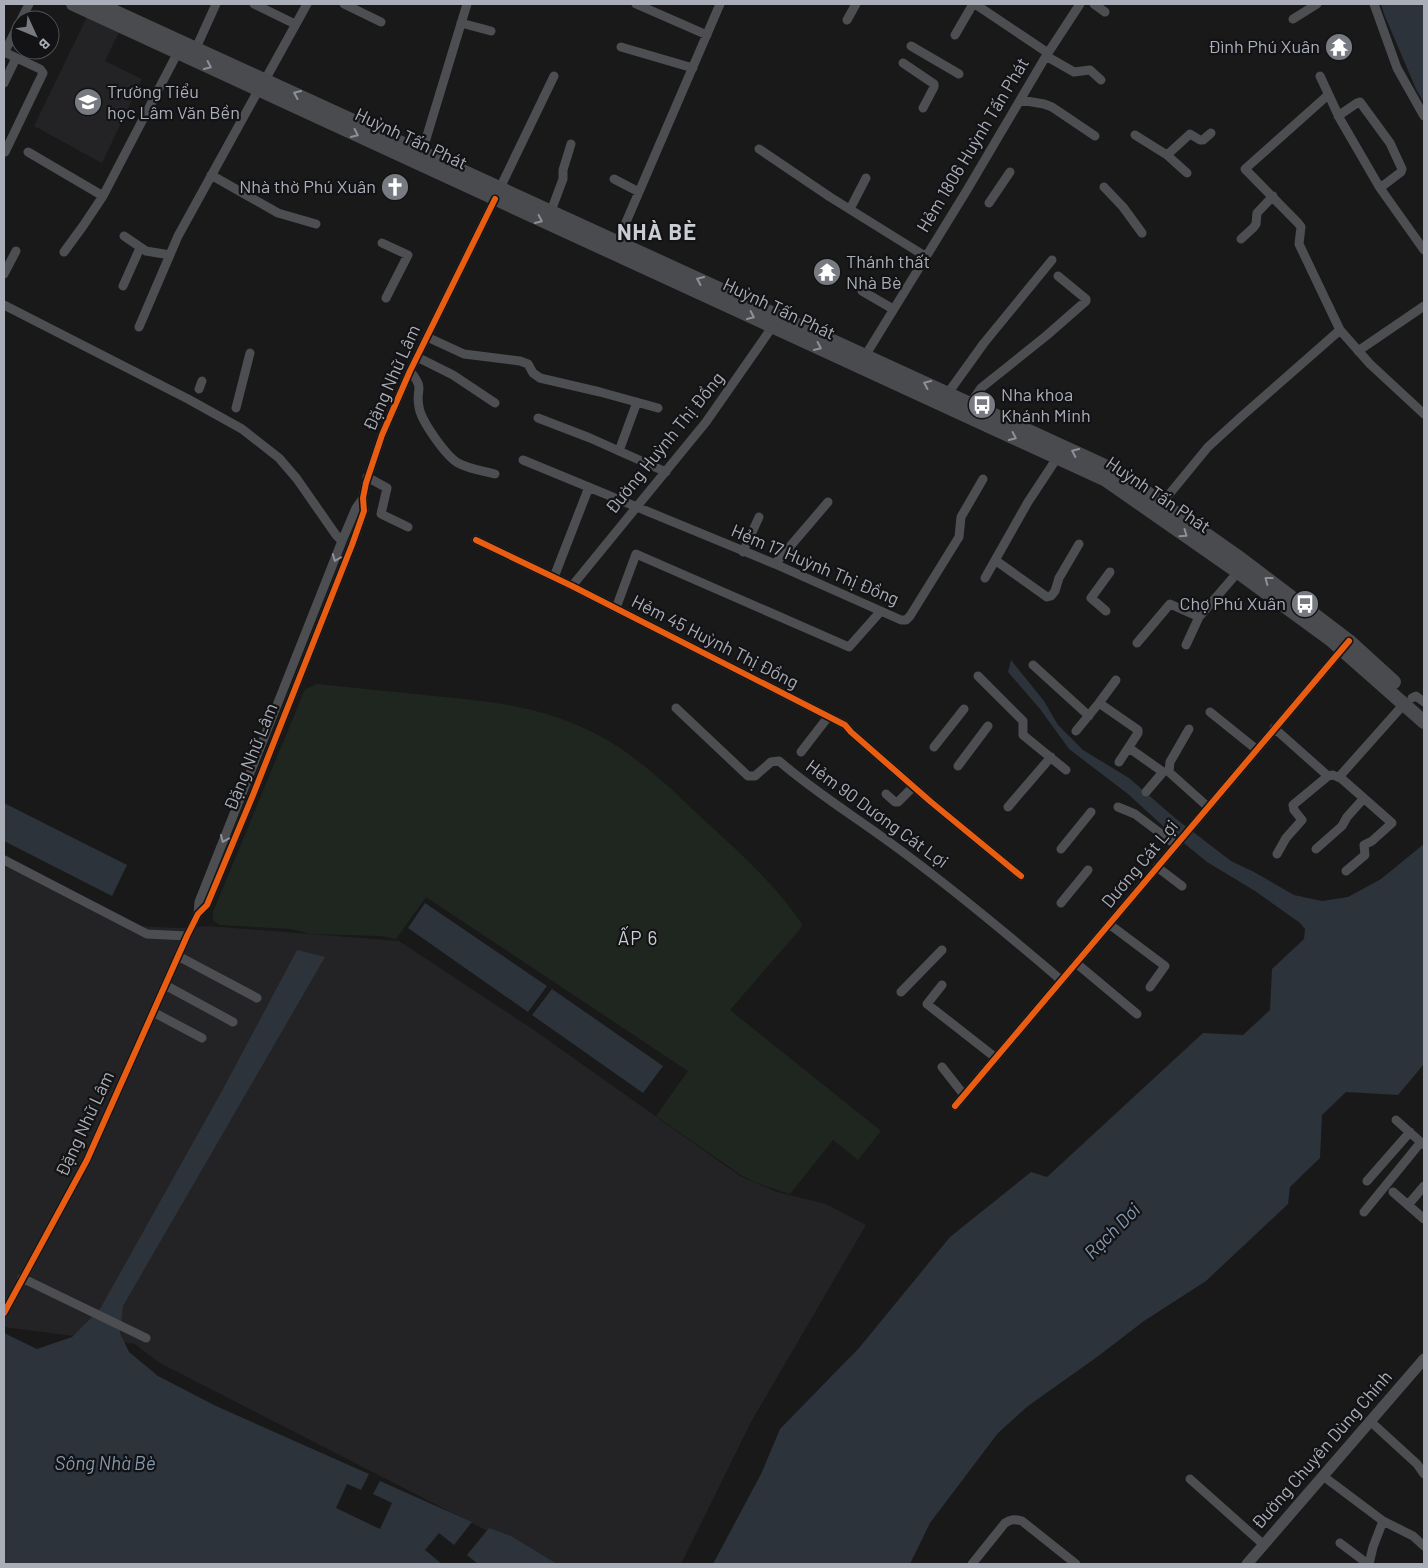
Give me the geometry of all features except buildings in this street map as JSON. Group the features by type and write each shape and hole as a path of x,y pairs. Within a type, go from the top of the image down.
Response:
{"main road":[{"name":"Huỳnh Tấn Phát","path":"73,4 196,48 262,85 497,194 776,321 865,356 948,393 1116,471 1158,508 1238,572 1345,645"},
{"name":"Huỳnh Tấn Phát","path":"98,4 117,8 134,26 178,52 422,152 497,194 551,212 1106,480 1158,508 1241,559 1424,709"},
{"name":"Huỳnh Tấn Phát","path":"1413,701 1424,722"}],"street":[{"path":"196,48 216,4"},
{"path":"254,4 295,24"},
{"path":"139,327 178,236 307,4"},
{"path":"344,4 381,22"},
{"path":"422,152 467,4"},
{"path":"636,4 707,35"},
{"path":"847,20 856,4"},
{"path":"955,35 974,4 1074,72 1090,70 1101,80"},
{"name":"Hẻm 1806 Huỳnh Tấn Phát","path":"865,356 1047,55 1080,4"},
{"path":"1094,4 1105,12"},
{"path":"1293,19 1317,4"},
{"path":"1374,4 1397,68 1424,116"},
{"path":"617,243 693,68 718,5"},
{"path":"461,23 491,31"},
{"path":"4,52 10,40"},
{"path":"911,46 959,74"},
{"path":"621,47 693,68"},
{"path":"64,252 103,196 178,52"},
{"path":"4,83 15,60"},
{"path":"4,152 43,73 40,68 21,60"},
{"path":"903,63 934,84 924,108"},
{"name":"Đặng Nhữ Lâm","path":"4,1312 87,1160 187,936 198,914 207,905 253,795 352,545 364,511 363,498 367,477 382,434 410,372 554,76"},
{"path":"1320,76 1338,116 1380,188 1423,244"},
{"path":"1328,95 1245,169 1301,227 1299,244 1340,330 1358,351 1424,414"},
{"path":"1020,100 1052,107 1096,136"},
{"path":"1338,116 1360,102 1390,143 1402,169 1401,172 1380,188"},
{"path":"1167,155 1190,134 1203,140 1211,133"},
{"path":"1135,135 1167,155 1187,173"},
{"path":"551,212 563,179 563,170 571,144"},
{"path":"758,148 925,256"},
{"path":"28,152 103,196"},
{"path":"989,203 1010,172"},
{"path":"211,175 278,213 316,224"},
{"path":"850,209 866,178"},
{"path":"614,179 639,192"},
{"path":"1104,187 1123,207 1142,233"},
{"path":"1241,239 1256,224 1258,213 1273,196"},
{"path":"124,236 146,251 170,255"},
{"path":"382,243 408,255 386,298"},
{"path":"124,286 140,248"},
{"path":"4,274 16,252"},
{"path":"948,393 984,343 1052,260"},
{"path":"970,404 981,388 1086,301 1079,292 1058,276"},
{"path":"862,291 893,309"},
{"path":"4,305 188,399 242,429 279,458 297,479 342,541"},
{"path":"1358,351 1424,306"},
{"name":"Đường Huỳnh Thị Đồng","path":"572,586 706,422 776,321"},
{"path":"1158,508 1208,447 1340,330"},
{"path":"427,337 464,354 520,361 528,364 540,378 658,408"},
{"path":"237,404 250,353"},
{"path":"418,356 454,375 495,403"},
{"path":"410,372 420,384 419,407 424,420 430,431 444,448 459,464 495,474"},
{"path":"619,450 637,402"},
{"path":"538,418 619,450 666,472"},
{"path":"985,578 1028,502 1058,458"},
{"name":"Hẻm 17 Huỳnh Thị Đồng","path":"523,460 774,564 901,620 906,620 910,616 959,536 961,517 983,479"},
{"path":"367,477 387,488 381,515 408,527"},
{"path":"554,577 589,487"},
{"name":"Đặng Nhữ Lâm","path":"198,914 198,902 342,541 356,508 363,498"},
{"path":"774,564 828,502"},
{"path":"744,552 759,517"},
{"name":"Hẻm 45 Huỳnh Thị Đồng","path":"476,540 616,608 845,725 913,787 1021,876"},
{"path":"995,560 1047,597 1051,596 1055,591 1059,578 1079,544"},
{"path":"616,608 636,554 849,647 880,612"},
{"path":"1106,611 1091,598 1110,572"},
{"path":"1186,645 1199,617 1238,572"},
{"path":"1137,643 1170,604 1199,617"},
{"name":"Dương Cát Lợi","path":"955,1106 1345,645"},
{"path":"1033,665 1089,716"},
{"path":"978,676 1023,721 1024,735 1066,770"},
{"path":"1076,731 1116,680"},
{"path":"1339,778 1413,701"},
{"path":"1099,703 1138,730 1138,733 1119,762"},
{"name":"Hẻm 90 Dương Cát Lợi","path":"676,708 748,776 755,776 771,762 779,761 805,783 892,844 956,893 1061,980"},
{"path":"934,748 964,709"},
{"path":"1210,712 1256,749"},
{"path":"801,752 828,717"},
{"path":"958,766 988,726"},
{"path":"1274,728 1328,776"},
{"path":"1188,729 1170,762 1169,772 1208,807"},
{"path":"1129,748 1163,772 1146,792"},
{"path":"1008,807 1051,757"},
{"path":"1277,854 1286,838 1302,820 1294,810 1294,805 1328,776 1333,775 1364,798 1392,823 1372,841 1364,845 1364,855 1346,871"},
{"path":"886,794 895,802 898,802 913,787"},
{"path":"1316,848 1342,826 1347,817 1364,798"},
{"path":"1118,807 1135,814 1177,844"},
{"path":"1061,849 1091,812"},
{"path":"4,860 147,934 187,936"},
{"path":"1157,867 1182,886"},
{"path":"1061,902 1088,870"},
{"path":"1109,924 1165,966 1150,986"},
{"path":"901,992 942,950"},
{"path":"178,956 257,998"},
{"path":"1076,963 1137,1014"},
{"path":"165,985 233,1022"},
{"path":"942,986 927,1004 996,1058"},
{"path":"153,1012 202,1038"},
{"path":"942,1067 964,1095"},
{"path":"1364,1212 1423,1144 1396,1120"},
{"path":"1367,1181 1410,1132"},
{"path":"1408,1205 1424,1186"},
{"path":"1393,1192 1424,1219"},
{"path":"22,1278 86,1307 146,1338"},
{"name":"Đường Chuyên Dùng Chính","path":"1247,1564 1424,1359"},
{"path":"1370,1422 1417,1464 1424,1474"},
{"path":"1323,1476 1383,1521 1412,1536 1424,1546"},
{"path":"1190,1479 1264,1545"},
{"path":"972,1564 1005,1523 1016,1519 1022,1521 1076,1564"},
{"path":"1340,1543 1368,1564 1383,1521"}],"shaded area":[{"name":"Trường Tiểu học Lâm Văn Bền","path":"87,17 119,32 105,61 142,79 102,163 34,126"},
{"path":"317,684 493,703 551,715 588,730 620,748 663,782 756,869 780,895 802,924 801,928 730,1010 881,1131 858,1160 833,1140 790,1194 754,1182 741,1175 656,1116 688,1071 426,897 396,939 381,936 311,934 291,929 221,925 215,922 213,912 305,689"},
{"path":"4,854 139,926 178,928 208,926 399,941 531,1028 740,1176 777,1192 826,1204 866,1225 751,1422 681,1564 552,1564 158,1362 135,1344 4,1327"}],"water":[{"path":"1381,4 1424,4 1424,103 1416,89"},
{"name":"Rạch Dơi","path":"1011,660 1044,701 1058,725 1083,750 1129,778 1175,818 1231,861 1294,895 1322,901 1348,897 1381,879 1424,844 1424,1064 1398,1095 1346,1092 1322,1115 1320,1158 1290,1187 1288,1204 1206,1281 1144,1321 1028,1406 998,1433 930,1523 910,1564 713,1564 761,1474 780,1429 859,1348 950,1237 1031,1172 1047,1177 1203,1033 1243,1035 1270,1010 1272,969 1304,939 1305,929 1300,923 1255,891 1207,862 1164,827 1128,794 1069,749 1040,709 1008,672"},
{"path":"4,803 127,865 112,896 4,841"},
{"path":"425,903 547,986 528,1012 408,928"},
{"name":"Sông Nhà Bè","path":"297,950 325,957 123,1306 120,1333 129,1352 158,1376 216,1406 369,1474 361,1490 347,1484 336,1508 380,1529 392,1503 373,1494 380,1481 472,1522 454,1545 439,1533 425,1550 442,1564 4,1564 4,1333 37,1349 72,1337 100,1309 223,1089"},
{"path":"552,989 663,1066 643,1093 532,1015"},
{"path":"489,1528 511,1536 557,1564 478,1564 467,1555"}],"cycle path":[{"path":"4,1313 87,1160 187,936 198,914 207,905 253,795 352,545 364,511 363,498 366,483 382,435 410,371 495,199"},
{"path":"476,540 572,586 845,725 931,802 1021,876"},
{"path":"955,1106 1349,641"}],"place":[{"name":"Đình Phú Xuân","path":"1339,47"},
{"name":"Trường Tiểu học Lâm Văn Bền","path":"88,102"},
{"name":"Nhà thờ Phú Xuân","path":"395,187"},
{"name":"Thánh thất Nhà Bè","path":"827,272"},
{"name":"Nha khoa Khánh Minh","path":"982,405"},
{"name":"Chợ Phú Xuân","path":"1305,604"}],"district":[{"name":"NHÀ BÈ","path":"657,232"},
{"name":"ẤP 6","path":"638,938"}]}
